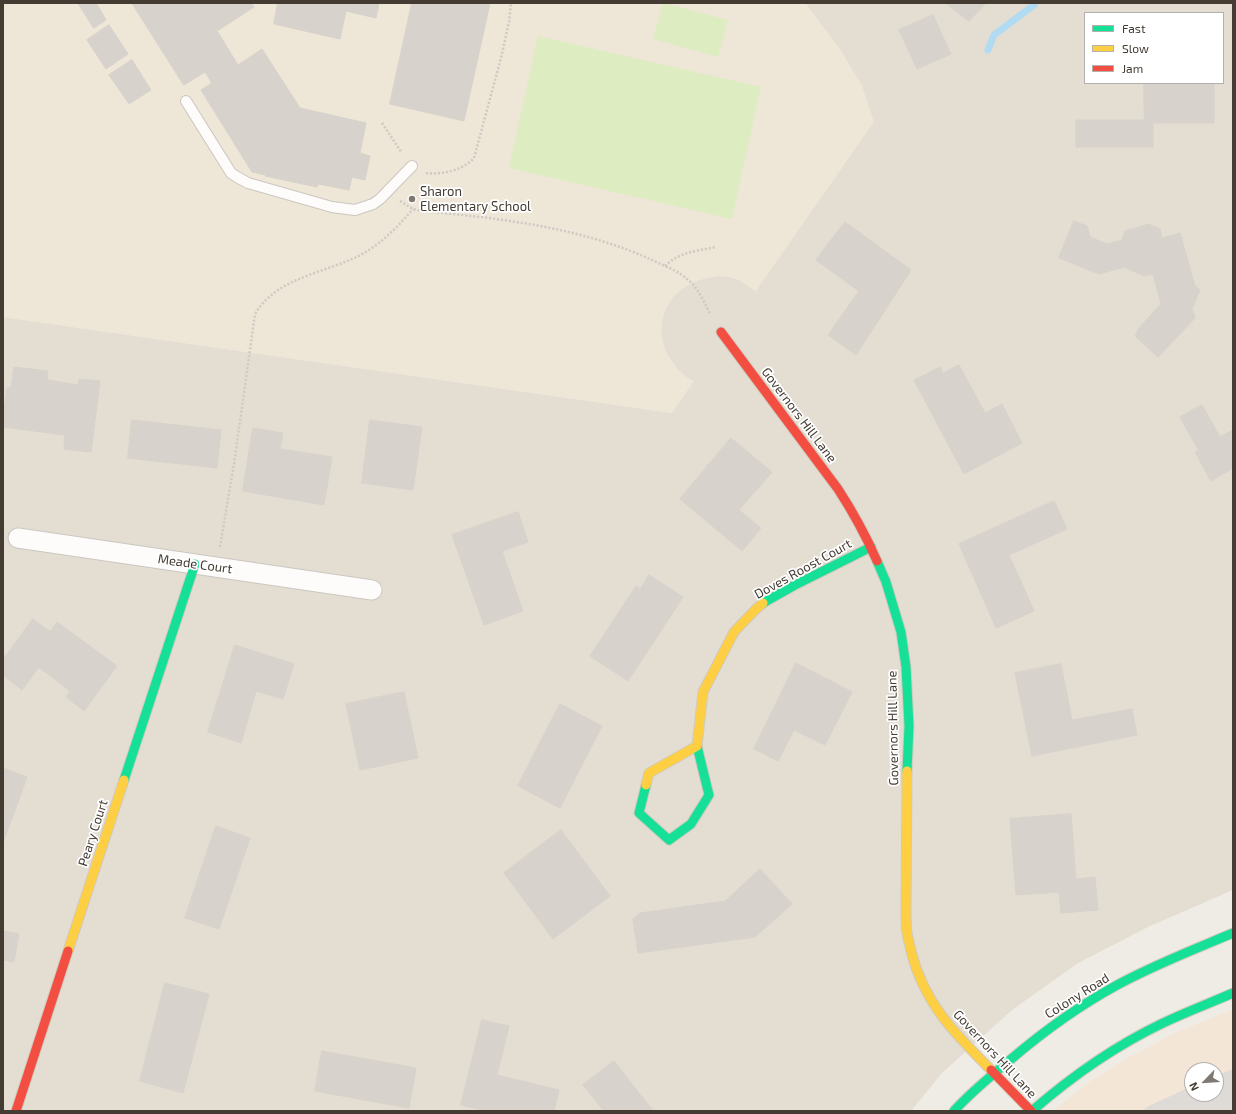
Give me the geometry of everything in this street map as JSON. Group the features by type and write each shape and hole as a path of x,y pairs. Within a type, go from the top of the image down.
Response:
{"street":[{"name":"Governors Hill Lane","path":"721,332 838,489 852,511 871,547 886,582 901,632 906,667 909,726 907,755 906,911 907,933 915,965 929,997 959,1038 1031,1111"},
{"name":"Meade Court","path":"18,538 372,590"},
{"name":"Doves Roost Court","path":"697,746 649,773 638,813 669,840 691,824 710,795 697,746 703,692 734,632 767,600 871,547"},
{"name":"Peary Court","path":"16,1111 195,564"},
{"name":"Colony Road","path":"954,1111 994,1073 1054,1024 1097,996 1141,974 1233,933"},
{"path":"1031,1111 1064,1084 1125,1043 1164,1023 1233,993"},
{"path":"3,1109 10,1111"}],"lane":[{"path":"186,101 231,173 242,181 324,205 355,210 373,204 412,166"}],"path":[{"path":"382,123 412,166 426,173 434,174 448,172 466,165 474,158 501,58 509,22 511,3"},
{"path":"388,191 413,209 528,224 568,232 639,254 686,278 721,332"},
{"path":"217,567 234,464 255,314 259,307 267,299 303,276 352,259 366,251 395,229 413,209"},
{"path":"665,266 673,259 688,252 716,247"}],"shaded area":[{"name":"Sharon Elementary School","path":"3,3 805,3 839,48 862,86 874,122 756,291 739,280 719,276 695,281 683,288 673,297 666,308 662,320 661,333 664,347 668,356 678,370 694,381 672,413 3,317"},
{"path":"805,3 1233,3 1233,890 1150,926 1078,963 1012,1010 942,1073 911,1111 3,1111 3,317 672,413 685,376 678,370 668,356 664,347 661,333 662,320 666,308 673,297 683,288 695,281 707,278 719,276 729,277 739,280 756,291 862,86 839,48"},
{"path":"1233,1009 1233,1111 1053,1111 1089,1082 1128,1058 1173,1034"},
{"path":"1233,1069 1233,1111 1142,1111 1149,1106 1184,1090 1184,1102 1224,1102 1224,1073"}],"green space":[{"path":"663,3 728,20 718,57 653,39"},
{"path":"538,36 761,87 732,219 509,168"}],"building":[{"path":"78,3 96,3 106,20 94,28"},
{"path":"132,3 251,3 254,7 217,31 238,65 262,49 300,108 366,123 360,153 370,156 365,180 352,177 349,190 318,184 317,187 252,172 201,90 212,83 205,72 184,85"},
{"path":"278,3 379,3 376,18 346,11 340,39 274,24"},
{"path":"412,3 490,3 464,121 390,104"},
{"path":"946,3 986,3 969,21"},
{"path":"933,15 951,54 917,69 899,30"},
{"path":"109,25 128,54 106,69 87,40"},
{"path":"132,60 151,90 129,104 109,75"},
{"path":"1144,84 1214,84 1214,123 1153,123 1153,147 1076,147 1076,120 1144,120"},
{"path":"1074,221 1087,226 1090,237 1107,244 1122,240 1125,231 1149,224 1160,229 1162,238 1180,233 1195,286 1200,290 1192,309 1195,318 1158,357 1135,336 1139,328 1161,304 1153,274 1144,276 1124,267 1099,274 1059,258"},
{"path":"845,222 911,270 856,355 828,335 859,291 816,260"},
{"path":"959,365 985,413 1002,404 1022,443 964,474 914,380 940,367 943,373"},
{"path":"14,367 48,371 47,380 78,385 79,379 100,381 91,452 64,449 65,435 3,427 7,388 11,388"},
{"path":"1202,405 1220,437 1233,430 1233,468 1211,481 1195,452 1199,451 1180,417"},
{"path":"132,420 221,430 217,468 128,458"},
{"path":"370,420 422,427 413,490 362,483"},
{"path":"253,428 283,433 280,449 332,457 324,505 243,491"},
{"path":"731,438 772,472 739,510 761,528 742,551 680,499"},
{"path":"1054,501 1067,529 1009,555 1034,611 996,628 959,544"},
{"path":"518,512 528,542 502,551 523,611 484,625 452,535"},
{"path":"649,575 683,597 628,681 590,656 636,586 640,589"},
{"path":"33,619 50,632 57,622 117,666 84,711 66,697 70,691 39,667 22,690 3,675 3,660"},
{"path":"235,645 294,664 283,699 256,691 241,743 208,732"},
{"path":"796,663 852,692 825,745 794,730 778,761 754,749"},
{"path":"1061,664 1072,720 1132,709 1137,735 1032,756 1015,673"},
{"path":"404,692 418,758 360,770 346,704"},
{"path":"560,704 602,726 560,808 518,786"},
{"path":"3,768 27,777 3,843"},
{"path":"1071,814 1076,879 1095,877 1098,910 1061,913 1059,892 1016,895 1010,819"},
{"path":"216,826 250,838 219,929 185,918"},
{"path":"561,830 610,896 553,939 504,873"},
{"path":"760,869 792,904 755,937 638,953 633,919 640,913 725,901"},
{"path":"3,931 19,934 14,962 3,960"},
{"path":"165,983 209,994 183,1093 140,1081"},
{"path":"482,1020 509,1026 497,1075 559,1090 554,1111 487,1111 461,1105"},
{"path":"322,1051 416,1068 409,1108 315,1091"},
{"path":"614,1061 653,1111 604,1111 583,1085"}],"waterway":[{"path":"988,50 994,35 1035,3"}],"traffic: fast":[{"path":"763,603 795,585 871,547"},
{"path":"877,561 886,582 901,632 906,667 909,726 907,771"},
{"path":"124,780 195,564"},
{"path":"646,785 639,813 669,840 691,824 709,795 697,746"},
{"path":"954,1111 981,1084 1023,1049 1090,1001 1147,970 1233,933"},
{"path":"1032,1111 1094,1062 1145,1032 1233,993"}],"traffic: slow":[{"path":"646,785 649,773 697,746 703,692 734,632 763,603"},
{"path":"907,771 906,919 911,951 917,970 932,1002 953,1030 991,1070"},
{"path":"68,951 124,780"}],"traffic: jam":[{"path":"721,332 838,489 859,524 877,561"},
{"path":"16,1111 68,951"},
{"path":"991,1070 1031,1111"}],"place":[{"name":"Sharon Elementary School","path":"412,199"}]}
